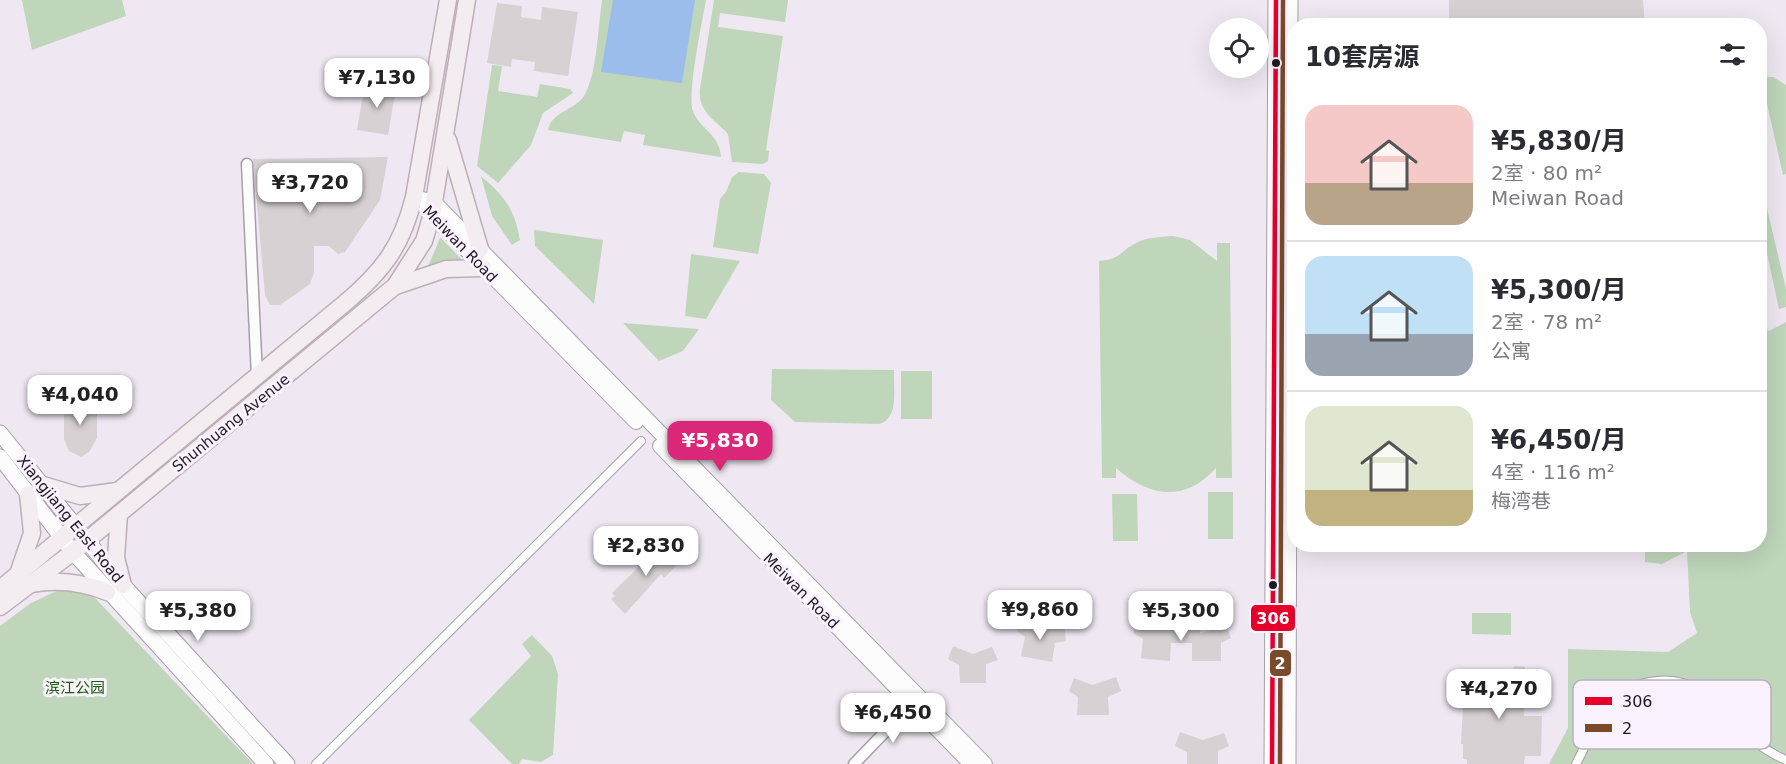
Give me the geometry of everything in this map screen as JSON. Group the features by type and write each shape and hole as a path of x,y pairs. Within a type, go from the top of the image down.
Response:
{"main road":[{"name":"Shunhuang Avenue","path":"74,541 121,490 345,303 382,268 397,248 408,224 414,197 448,0"},
{"name":"Shunhuang Avenue","path":"0,607 23,580 74,541 119,514 395,286 424,241 433,208 467,0"},
{"path":"1272,764 1276,0"},
{"path":"1290,0 1290,18"},
{"path":"395,286 481,258 446,132"},
{"name":"Xiangjiang East Road","path":"0,433 34,489 74,541 107,592 267,764"},
{"name":"Xiangjiang East Road","path":"0,457 34,489"},
{"path":"107,592 87,584 68,581 23,580 32,533 34,489 80,496 95,496 121,490"},
{"path":"119,514 116,558 123,585"},
{"name":"Xiangjiang East Road","path":"74,541 123,585 287,764"},
{"path":"1288,764 1289,552"},
{"name":"Shunhuang Avenue","path":"0,589 23,580"},
{"path":"132,618 143,607"}],"street":[{"path":"247,164 257,377"},
{"name":"Meiwan Road","path":"414,197 433,208 971,764"},
{"name":"Meiwan Road","path":"481,258 985,764"},
{"path":"316,764 640,441"},
{"path":"854,764 912,704"},
{"path":"1576,764 1584,749"},
{"path":"1763,749 1786,760"}],"green space":[{"path":"22,0 122,0 126,16 32,50"},
{"path":"602,0 706,0 696,57 692,102 696,117 714,137 721,157 643,145 645,135 624,131 621,142 548,130 554,119 580,101 588,87 592,76"},
{"path":"714,0 788,0 785,22 720,13 718,27 783,36 766,150 769,151 768,161 763,164 732,162 728,134 708,114 702,104 700,89"},
{"path":"492,65 502,66 498,91 537,97 540,84 570,89 573,93 543,113 531,145 498,183 477,166"},
{"path":"1767,77 1773,77 1786,85 1786,174 1783,175 1767,104"},
{"path":"739,172 764,174 771,183 758,254 713,247 720,199 726,192 732,177"},
{"path":"481,176 502,197 515,219 520,240 512,245 492,216"},
{"path":"1767,208 1786,289 1786,307 1779,309 1767,253"},
{"path":"534,230 603,240 594,304 535,246"},
{"path":"1173,236 1190,240 1217,261 1217,243 1230,243 1232,478 1216,478 1216,468 1192,487 1167,492 1141,485 1116,468 1116,478 1102,478 1099,261 1116,256 1142,240"},
{"path":"440,238 462,260 427,269"},
{"path":"691,254 740,261 706,319 685,316"},
{"path":"1786,322 1786,764 1549,764 1568,728 1568,649 1668,652 1697,633 1690,612 1687,552 1767,552 1767,329 1769,331"},
{"path":"623,323 699,329 683,351 659,361"},
{"path":"772,369 894,370 893,409 886,421 879,424 795,422 771,400"},
{"path":"901,371 932,371 932,419 901,419"},
{"path":"1208,492 1233,492 1233,539 1208,539"},
{"path":"1112,494 1137,494 1138,541 1113,541"},
{"path":"1645,552 1685,552 1662,564 1645,562"},
{"name":"滨江公园","path":"63,588 94,597 253,764 0,764 0,626 31,603"},
{"path":"1472,613 1511,613 1511,635 1472,634"},
{"path":"532,635 552,656 558,674 553,755 541,762 522,759 519,764 512,764 469,720 531,656 522,644"}],"water":[{"path":"613,0 695,0 682,83 601,72"}],"building":[{"path":"1449,0 1643,0 1644,18 1449,18"},
{"path":"497,3 522,6 521,17 541,20 542,7 578,12 568,76 534,71 535,62 512,59 511,67 487,63"},
{"path":"365,83 396,88 388,135 357,130"},
{"path":"388,157 380,200 345,252 338,254 329,246 314,246 314,273 310,284 280,305 270,305 265,295 253,159"},
{"path":"68,400 97,401 97,438 89,452 81,457 69,451 64,439 64,411"},
{"path":"663,543 666,546 668,544 683,559 664,578 661,574 625,614 611,599 615,596 612,593"},
{"path":"1024,619 1042,629 1064,626 1066,641 1055,643 1052,662 1021,656 1025,637 1017,631"},
{"path":"1139,620 1159,628 1200,630 1200,634 1226,624 1231,638 1221,643 1221,661 1192,661 1192,643 1171,643 1170,661 1146,659 1141,658 1143,639 1133,633"},
{"path":"953,646 973,654 992,647 998,660 986,664 986,683 960,683 959,665 948,659"},
{"path":"1514,666 1525,667 1524,716 1542,716 1541,756 1525,756 1524,764 1467,764 1467,759 1463,759 1463,744 1461,744 1463,706 1467,706 1468,670 1514,671"},
{"path":"1116,677 1121,691 1108,697 1109,715 1077,715 1078,697 1069,691 1074,678 1092,685"},
{"path":"1180,732 1203,740 1224,733 1229,746 1218,751 1218,764 1187,764 1187,752 1175,746"}],"transit line":[{"name":"306","path":"1272,764 1276,0"},
{"name":"2","path":"1280,764 1283,0"}]}
